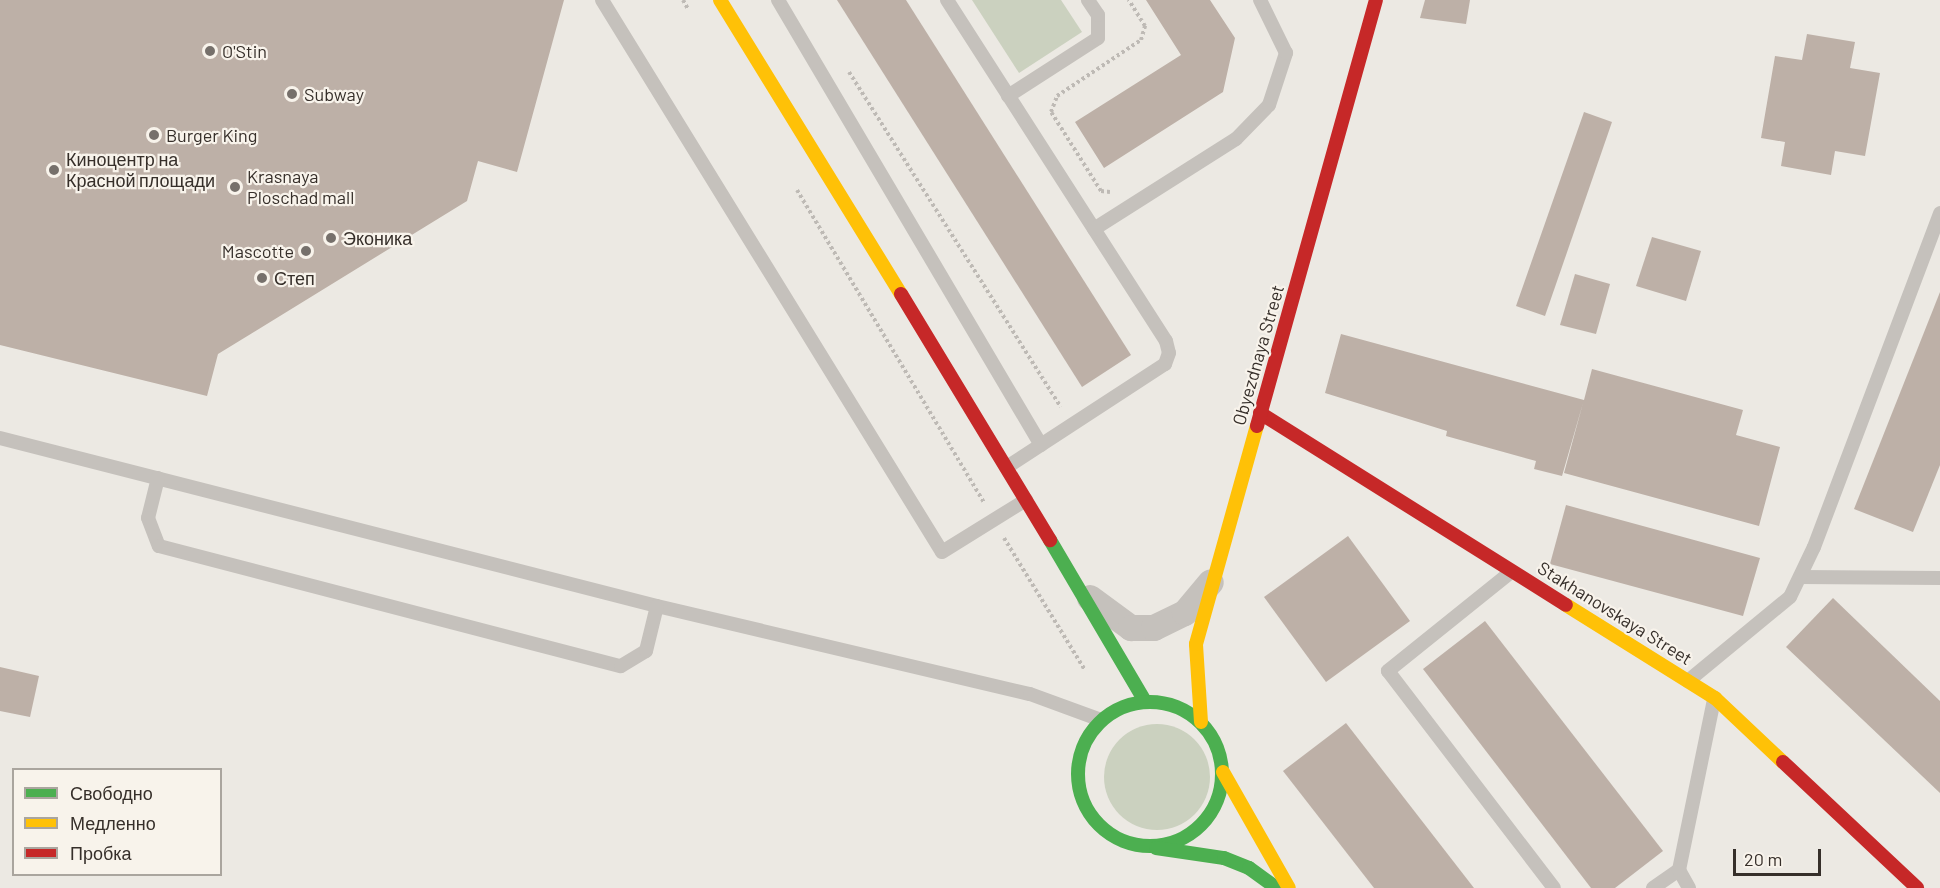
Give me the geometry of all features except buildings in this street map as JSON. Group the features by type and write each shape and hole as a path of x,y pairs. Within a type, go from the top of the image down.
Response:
{"main road":[{"path":"720,0 1007,467 1145,701"},
{"name":"Obyezdnaya Street","path":"1201,722 1194,664 1211,582 1376,0"},
{"name":"Stakhanovskaya Street","path":"1260,413 1715,698 1917,888"},
{"path":"1148,846 1172,843 1193,833 1220,795 1223,772 1220,753 1201,722 1166,703 1145,701 1122,707 1101,720 1079,759 1083,801 1109,833 1148,846 1224,858 1277,888"},
{"path":"1223,772 1289,888"}],"street":[{"path":"1074,584 1107,614 1131,628 1154,628 1185,613 1211,582"}],"lane":[{"path":"602,0 942,552 1026,500"},
{"path":"778,0 1041,445"},
{"path":"946,0 1166,341 1169,353 1165,364 1007,467"},
{"path":"1008,96 1098,38 1098,15 1089,0"},
{"path":"1094,229 1236,139 1269,105 1286,53 1260,0"},
{"path":"1688,681 1790,597 1800,577 1940,213"},
{"path":"0,438 657,606 1030,694 1101,720"},
{"path":"158,478 148,518 159,546 621,666 646,651 657,606"},
{"path":"1513,570 1388,671 1554,888"},
{"path":"1800,577 1940,578"},
{"path":"1689,888 1679,870 1715,698"},
{"path":"1653,888 1679,870"}],"path":[{"path":"683,0 695,20"},
{"path":"848,69 1059,407 1068,407"},
{"path":"1057,96 1051,112 1101,191 1118,193"},
{"path":"793,183 1085,670"}],"green space":[{"path":"972,0 1061,0 1082,32 1019,73"},
{"path":"1157,724 1177,728 1194,740 1206,757 1210,777 1206,797 1194,814 1177,826 1157,830 1137,826 1120,814 1108,797 1104,777 1108,757 1120,740 1137,728"}],"traffic: fast":[{"path":"1050,540 1145,701"},
{"path":"1150,702 1178,707 1201,723 1217,746 1222,774 1217,802 1201,825 1178,841 1150,846 1122,841 1099,825 1083,802 1078,774 1083,746 1099,723 1122,707 1150,702"},
{"path":"1156,848 1224,858 1249,868 1277,888"}],"traffic: slow":[{"path":"720,0 901,294"},
{"path":"1201,722 1196,644 1257,426"},
{"path":"1566,605 1715,698 1783,762"},
{"path":"1223,772 1289,888"}],"traffic: jam":[{"path":"1257,426 1376,0"},
{"path":"901,294 1050,540"},
{"path":"1260,413 1566,605"},
{"path":"1783,762 1917,888"}],"place":[{"name":"O'Stin","path":"210,51"},
{"name":"Subway","path":"292,94"},
{"name":"Burger King","path":"154,135"},
{"name":"Киноцентр на Красной площади","path":"54,170"},
{"name":"Krasnaya Ploschad mall","path":"235,187"},
{"name":"Эконика","path":"331,238"},
{"name":"Mascotte","path":"306,251"},
{"name":"Степ","path":"262,278"}]}
